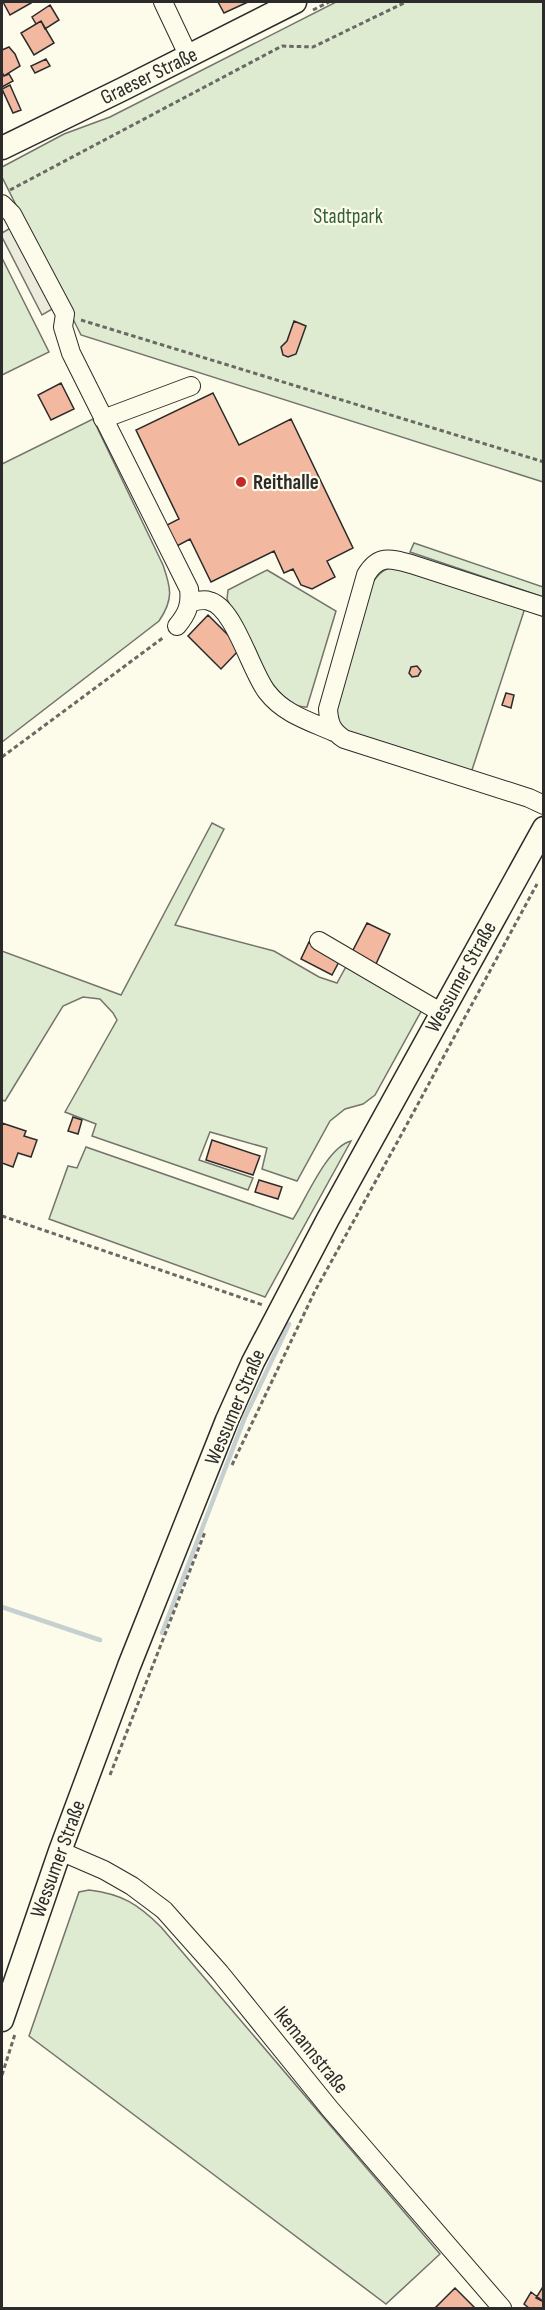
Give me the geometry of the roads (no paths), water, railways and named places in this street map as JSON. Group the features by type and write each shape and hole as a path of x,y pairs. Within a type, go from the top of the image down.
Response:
{"main road":[{"name":"Graeser Straße","path":"2,148 189,57 295,2"},
{"name":"Wessumer Straße","path":"9,2026 60,1851 129,1666 227,1420 279,1311 543,828"}],"street":[{"path":"163,2 189,57"},
{"path":"2,204 12,214 65,314 63,327 71,353 189,589 191,602 187,615 177,626"},
{"path":"104,419 191,386"},
{"path":"334,732 329,722 327,709 366,575 372,564 388,560 411,564 543,607"},
{"path":"191,602 209,601 222,608 237,633 254,672 267,692 282,708 344,739 529,798 543,805"},
{"path":"319,940 442,1013"},
{"name":"Ikemannstraße","path":"60,1851 104,1870 132,1886 164,1910 220,1973 330,2109 502,2308"}],"waterway":[{"path":"162,1633 245,1417 289,1324"},
{"path":"2,1607 100,1640"}],"place":[{"name":"Reithalle","path":"241,482"}],"park label":[{"name":"Stadtpark","path":"348,216"}]}
